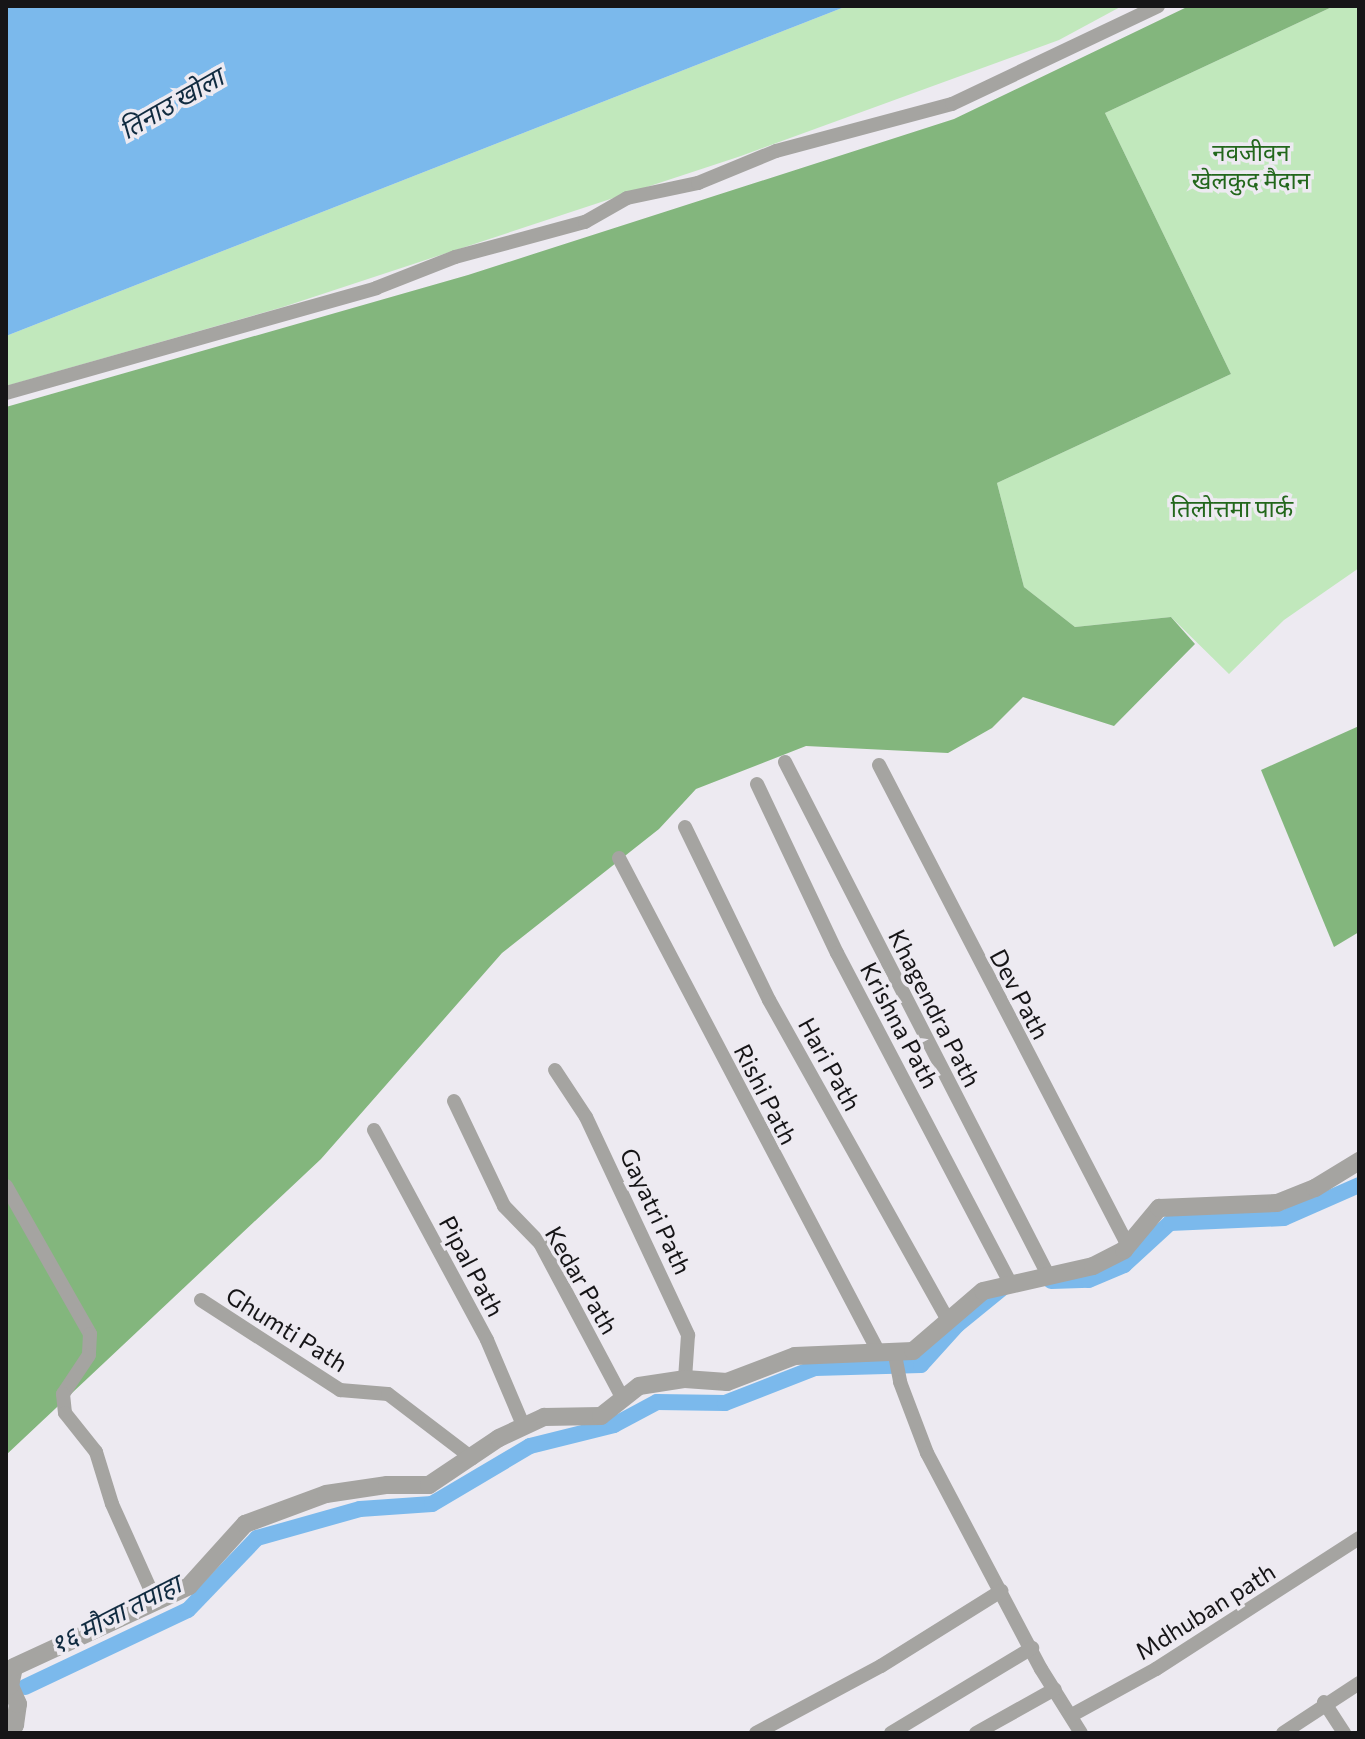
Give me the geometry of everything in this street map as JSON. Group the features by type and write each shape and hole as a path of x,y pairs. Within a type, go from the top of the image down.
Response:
{"street":[{"path":"6,393 376,288 455,257 585,222 627,198 698,183 776,151 952,104 1158,6"},
{"name":"Khagendra Path","path":"785,762 1047,1273"},
{"name":"Dev Path","path":"879,765 1126,1242"},
{"name":"Krishna Path","path":"757,784 837,953 1010,1283"},
{"name":"Hari Path","path":"685,827 769,1000 947,1319"},
{"name":"Rishi Path","path":"619,858 885,1350 927,1453 1081,1733"},
{"name":"Gayatri Path","path":"555,1070 586,1117 683,1323 688,1335 685,1379"},
{"name":"Kedar Path","path":"454,1101 504,1206 540,1243 623,1399"},
{"name":"Pipal Path","path":"374,1130 487,1340 524,1427"},
{"path":"15,1730 18,1704 8,1687 14,1667 189,1586 245,1524 326,1494 387,1485 429,1485 544,1417 601,1416 639,1386 685,1379 727,1382 795,1356 913,1351 983,1291 1047,1273 1093,1266 1124,1250 1126,1242 1159,1208 1277,1203 1315,1188 1359,1161"},
{"path":"6,1186 90,1334 89,1355 63,1394 65,1413 96,1452 112,1504 156,1602"},
{"name":"Ghumti Path","path":"201,1300 340,1390 388,1394 472,1458"},
{"name":"Mdhuban path","path":"1072,1715 1156,1669 1359,1538"},
{"path":"756,1733 893,1659 1001,1591"},
{"path":"891,1733 1032,1648"},
{"path":"1283,1733 1324,1702 1359,1683"},
{"path":"976,1733 1055,1689"},
{"path":"1324,1702 1344,1733"}],"green space":[{"path":"847,6 1122,6 1059,40 741,156 283,307 6,386 6,336"},
{"path":"1189,6 1334,6 1105,113 1231,374 997,483 1024,587 1075,627 1171,617 1195,644 1114,726 1023,697 992,728 948,753 806,746 696,789 659,829 502,953 321,1159 6,1455 6,407 468,275 954,119"},
{"path":"1334,6 1359,6 1359,568 1284,620 1229,674 1171,617 1075,627 1024,587 997,483 1231,374 1105,113"},
{"path":"1359,726 1359,932 1334,947 1261,770"}],"water":[{"name":"तिनाउ खोला","path":"6,6 847,6 6,336"}],"waterway":[{"name":"१६ मौजा तपाहा","path":"1051,1281 1089,1280 1124,1265 1170,1223 1284,1218 1359,1185"},
{"name":"१६ मौजा तपाहा","path":"25,1687 188,1610 257,1538 360,1509 432,1504 530,1446 614,1425 657,1402 725,1403 815,1368 921,1365 957,1325 1005,1286"}],"park label":[{"name":"नवजीवन खेलकुद मैदान","path":"1251,166"},
{"name":"तिलोत्तमा पार्क","path":"1232,508"}]}
